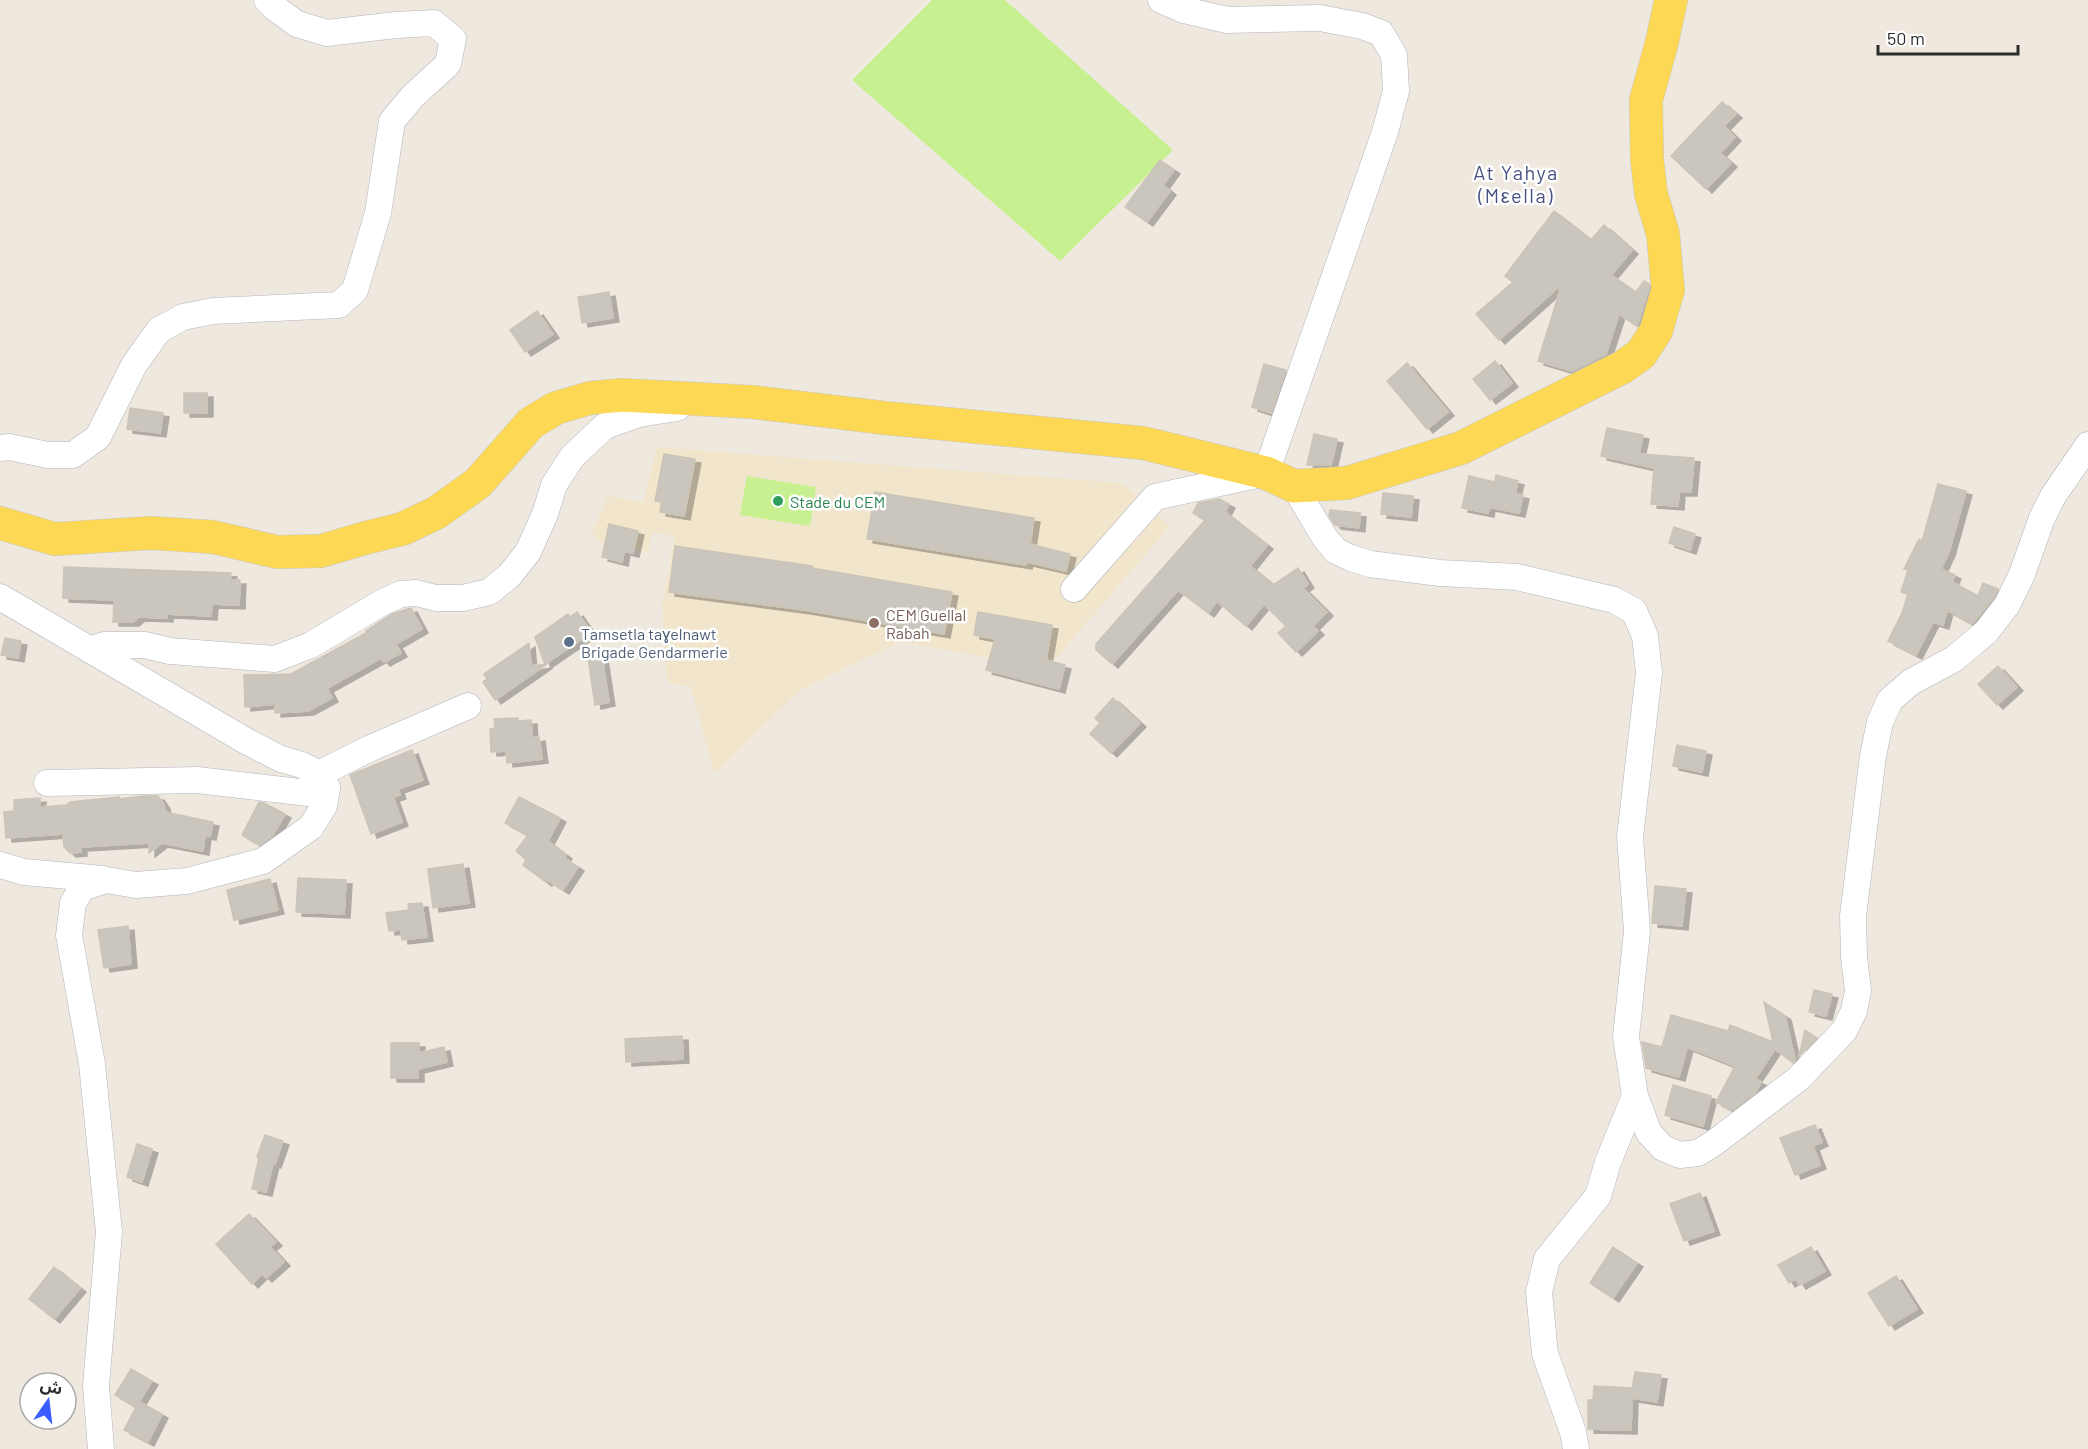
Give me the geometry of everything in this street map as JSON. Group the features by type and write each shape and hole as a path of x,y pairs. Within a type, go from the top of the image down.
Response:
{"main road":[{"path":"0,523 55,539 151,533 213,537 277,552 321,551 402,529 436,513 478,483 531,423 556,408 590,398 622,394 734,401 1143,443 1280,479 1347,483 1461,447 1569,395 1623,367 1641,354 1656,331 1668,290 1663,234 1651,194 1647,159 1646,100 1671,0"}],"street":[{"path":"0,448 9,447 48,454 73,455 90,443 98,437 134,365 159,330 183,317 213,311 339,305 355,290 378,213 392,121 412,96 448,64 453,39 434,23 327,33 297,24 267,0"},
{"path":"1161,0 1184,10 1227,20 1320,18 1362,26 1380,33 1394,55 1396,91 1385,132 1280,479"},
{"path":"90,650 104,645 145,645 170,651 275,659 311,645 383,602 401,594 416,593 436,598 463,598 489,592 509,576 528,552 545,514 554,485 572,457 605,426 639,414 734,401"},
{"path":"1280,479 1336,551 1351,558 1370,564 1440,573 1517,577 1614,600 1634,611 1645,636 1649,673 1630,837 1637,931 1626,1037 1635,1096 1649,1133 1663,1148 1680,1155 1698,1153 1797,1079 1844,1031 1854,1011 1858,991 1853,916 1873,756 1880,722 1890,700 1911,682 1954,659 1986,632 2007,605 2053,496 2088,445"},
{"path":"1074,589 1155,497 1280,479"},
{"path":"0,597 246,741 281,759 302,765 323,781"},
{"path":"47,783 197,780 308,793 371,748 468,706"},
{"path":"0,866 24,872 136,885 187,881 263,861 311,826 324,806 323,781"},
{"path":"101,1449 96,1386 109,1232 92,1064 69,935 72,903 82,888 106,880"},
{"path":"1576,1449 1573,1432 1545,1354 1539,1292 1548,1259 1598,1196 1608,1162 1635,1096"}],"shaded area":[{"name":"CEM Guellal Rabah","path":"657,447 1122,483 1170,526 1048,668 900,642 799,691 714,774 691,687 667,682 662,604 675,536 652,532 648,552 599,541 592,531 608,496 643,502"}],"green space":[{"path":"932,0 1005,0 1173,150 1060,261 852,80"},
{"name":"Stade du CEM","path":"747,476 816,487 810,526 740,515"}],"building":[{"path":"1722,102 1736,114 1724,126 1735,137 1720,153 1731,163 1706,189 1671,156"},
{"path":"1160,160 1174,170 1163,185 1170,191 1147,222 1125,207"},
{"path":"1554,211 1591,240 1604,225 1632,250 1611,275 1636,292 1644,281 1649,284 1637,326 1619,314 1606,354 1572,371 1538,361 1562,284 1499,340 1476,314 1513,282 1505,276"},
{"path":"609,292 613,318 582,323 578,297"},
{"path":"537,311 553,334 525,352 510,330"},
{"path":"1495,361 1512,383 1490,400 1473,379"},
{"path":"1407,363 1448,412 1427,429 1387,381"},
{"path":"1264,364 1286,370 1271,413 1252,407"},
{"path":"184,393 207,393 207,413 184,413"},
{"path":"130,408 163,413 160,433 127,429"},
{"path":"1607,428 1643,435 1639,454 1694,458 1691,492 1679,492 1678,506 1651,504 1654,468 1601,456"},
{"path":"1314,434 1337,439 1331,465 1307,465"},
{"path":"664,454 695,459 684,516 660,512 662,502 655,501"},
{"path":"1496,475 1518,481 1515,493 1523,495 1519,513 1489,507 1488,513 1462,508 1469,476 1495,482"},
{"path":"1938,484 1966,491 1949,552 1941,569 1955,575 1952,582 1978,596 1983,583 1998,589 1972,624 1947,610 1943,625 1933,622 1916,655 1888,641 1902,613 1908,594 1901,592 1908,570 1904,569 1919,539 1922,541"},
{"path":"875,492 1034,518 1030,544 1070,554 1066,571 1027,562 1026,565 867,539"},
{"path":"1383,493 1413,496 1411,517 1381,514"},
{"path":"1219,499 1229,504 1225,512 1267,545 1250,566 1273,585 1298,568 1308,584 1303,588 1327,612 1313,626 1318,631 1296,652 1278,633 1286,626 1264,604 1246,626 1217,601 1208,613 1178,590 1112,664 1096,650 1096,644 1205,520 1193,513 1198,503"},
{"path":"1330,510 1360,513 1359,528 1335,525 1329,516"},
{"path":"609,524 638,531 633,553 624,551 622,562 602,557"},
{"path":"1674,527 1695,534 1690,550 1669,543"},
{"path":"675,546 812,566 812,568 952,592 944,634 805,610 669,592"},
{"path":"64,567 231,573 230,580 240,580 239,605 212,604 211,616 167,614 167,618 139,617 133,622 113,622 114,600 63,598"},
{"path":"411,608 422,629 396,644 401,653 384,662 381,658 327,688 332,698 308,711 275,713 275,704 245,707 244,675 291,674 366,633 392,614"},
{"path":"577,612 589,629 584,633 586,636 545,664 535,637 568,614 570,617"},
{"path":"978,612 1052,625 1046,660 1065,665 1059,689 986,670 995,639 974,635"},
{"path":"5,638 21,641 18,658 1,655"},
{"path":"529,643 531,666 547,664 495,700 483,682 487,679 484,674"},
{"path":"602,656 609,702 595,705 588,658"},
{"path":"1998,666 2017,687 1997,705 1978,684"},
{"path":"1113,698 1140,723 1111,753 1090,734 1100,723 1095,718"},
{"path":"518,718 518,721 531,720 532,738 539,737 542,759 507,763 506,751 491,752 490,729 495,728 494,719"},
{"path":"1677,745 1706,751 1702,772 1673,766"},
{"path":"412,750 423,780 398,789 400,795 393,797 402,822 371,834 350,775"},
{"path":"158,796 164,805 165,812 213,822 210,836 205,835 203,851 162,843 149,853 149,843 81,847 81,852 70,853 64,847 63,834 6,838 4,812 14,811 14,800 40,798 40,807"},
{"path":"519,797 560,818 548,841 566,855 564,858 578,867 563,890 547,880 546,882 523,865 526,860 516,851 528,835 505,823"},
{"path":"259,802 285,814 273,835 260,845 242,835"},
{"path":"463,864 469,903 433,908 428,869"},
{"path":"298,878 346,880 344,914 296,912"},
{"path":"270,879 278,910 234,920 227,890"},
{"path":"1655,886 1686,889 1682,926 1652,923"},
{"path":"422,903 427,937 402,940 401,930 389,931 386,913 409,910 408,904"},
{"path":"128,926 131,964 104,968 98,930"},
{"path":"1814,990 1832,994 1826,1016 1809,1012"},
{"path":"1764,1002 1785,1016 1795,1060 1793,1063 1775,1049 1755,1079 1761,1082 1755,1093 1732,1110 1716,1102 1735,1066 1687,1047 1679,1077 1646,1068 1642,1042 1662,1047 1671,1015 1728,1031 1730,1025 1773,1042"},
{"path":"1805,1030 1817,1038 1799,1056"},
{"path":"682,1036 683,1059 626,1062 625,1039"},
{"path":"391,1043 419,1043 419,1053 444,1047 447,1062 418,1069 418,1078 391,1078"},
{"path":"1673,1085 1711,1096 1703,1126 1665,1115"},
{"path":"1815,1125 1822,1142 1813,1146 1820,1165 1795,1175 1780,1138"},
{"path":"265,1135 283,1141 275,1164 273,1163 266,1192 252,1189 259,1158 257,1157"},
{"path":"137,1144 152,1149 142,1182 127,1177"},
{"path":"1700,1193 1714,1231 1684,1241 1670,1204"},
{"path":"249,1214 276,1242 270,1247 284,1262 266,1278 262,1274 252,1284 216,1244"},
{"path":"1613,1247 1637,1263 1613,1298 1590,1283"},
{"path":"1811,1247 1825,1271 1800,1285 1796,1279 1789,1283 1778,1265"},
{"path":"54,1267 80,1288 54,1319 29,1299"},
{"path":"1896,1276 1917,1309 1889,1326 1868,1293"},
{"path":"131,1369 152,1381 139,1402 162,1414 148,1442 124,1430 136,1407 115,1395"},
{"path":"1635,1372 1661,1375 1657,1402 1632,1398 1631,1430 1588,1429 1588,1400 1593,1400 1594,1386 1632,1389"}],"place":[{"name":"Stade du CEM","path":"778,501"},
{"name":"CEM Guellal Rabah","path":"874,623"},
{"name":"Tamsetla taɣelnawt Brigade Gendarmerie","path":"569,642"}],"district":[{"name":"At Yaḥya (Mεella)","path":"1516,184"}]}
